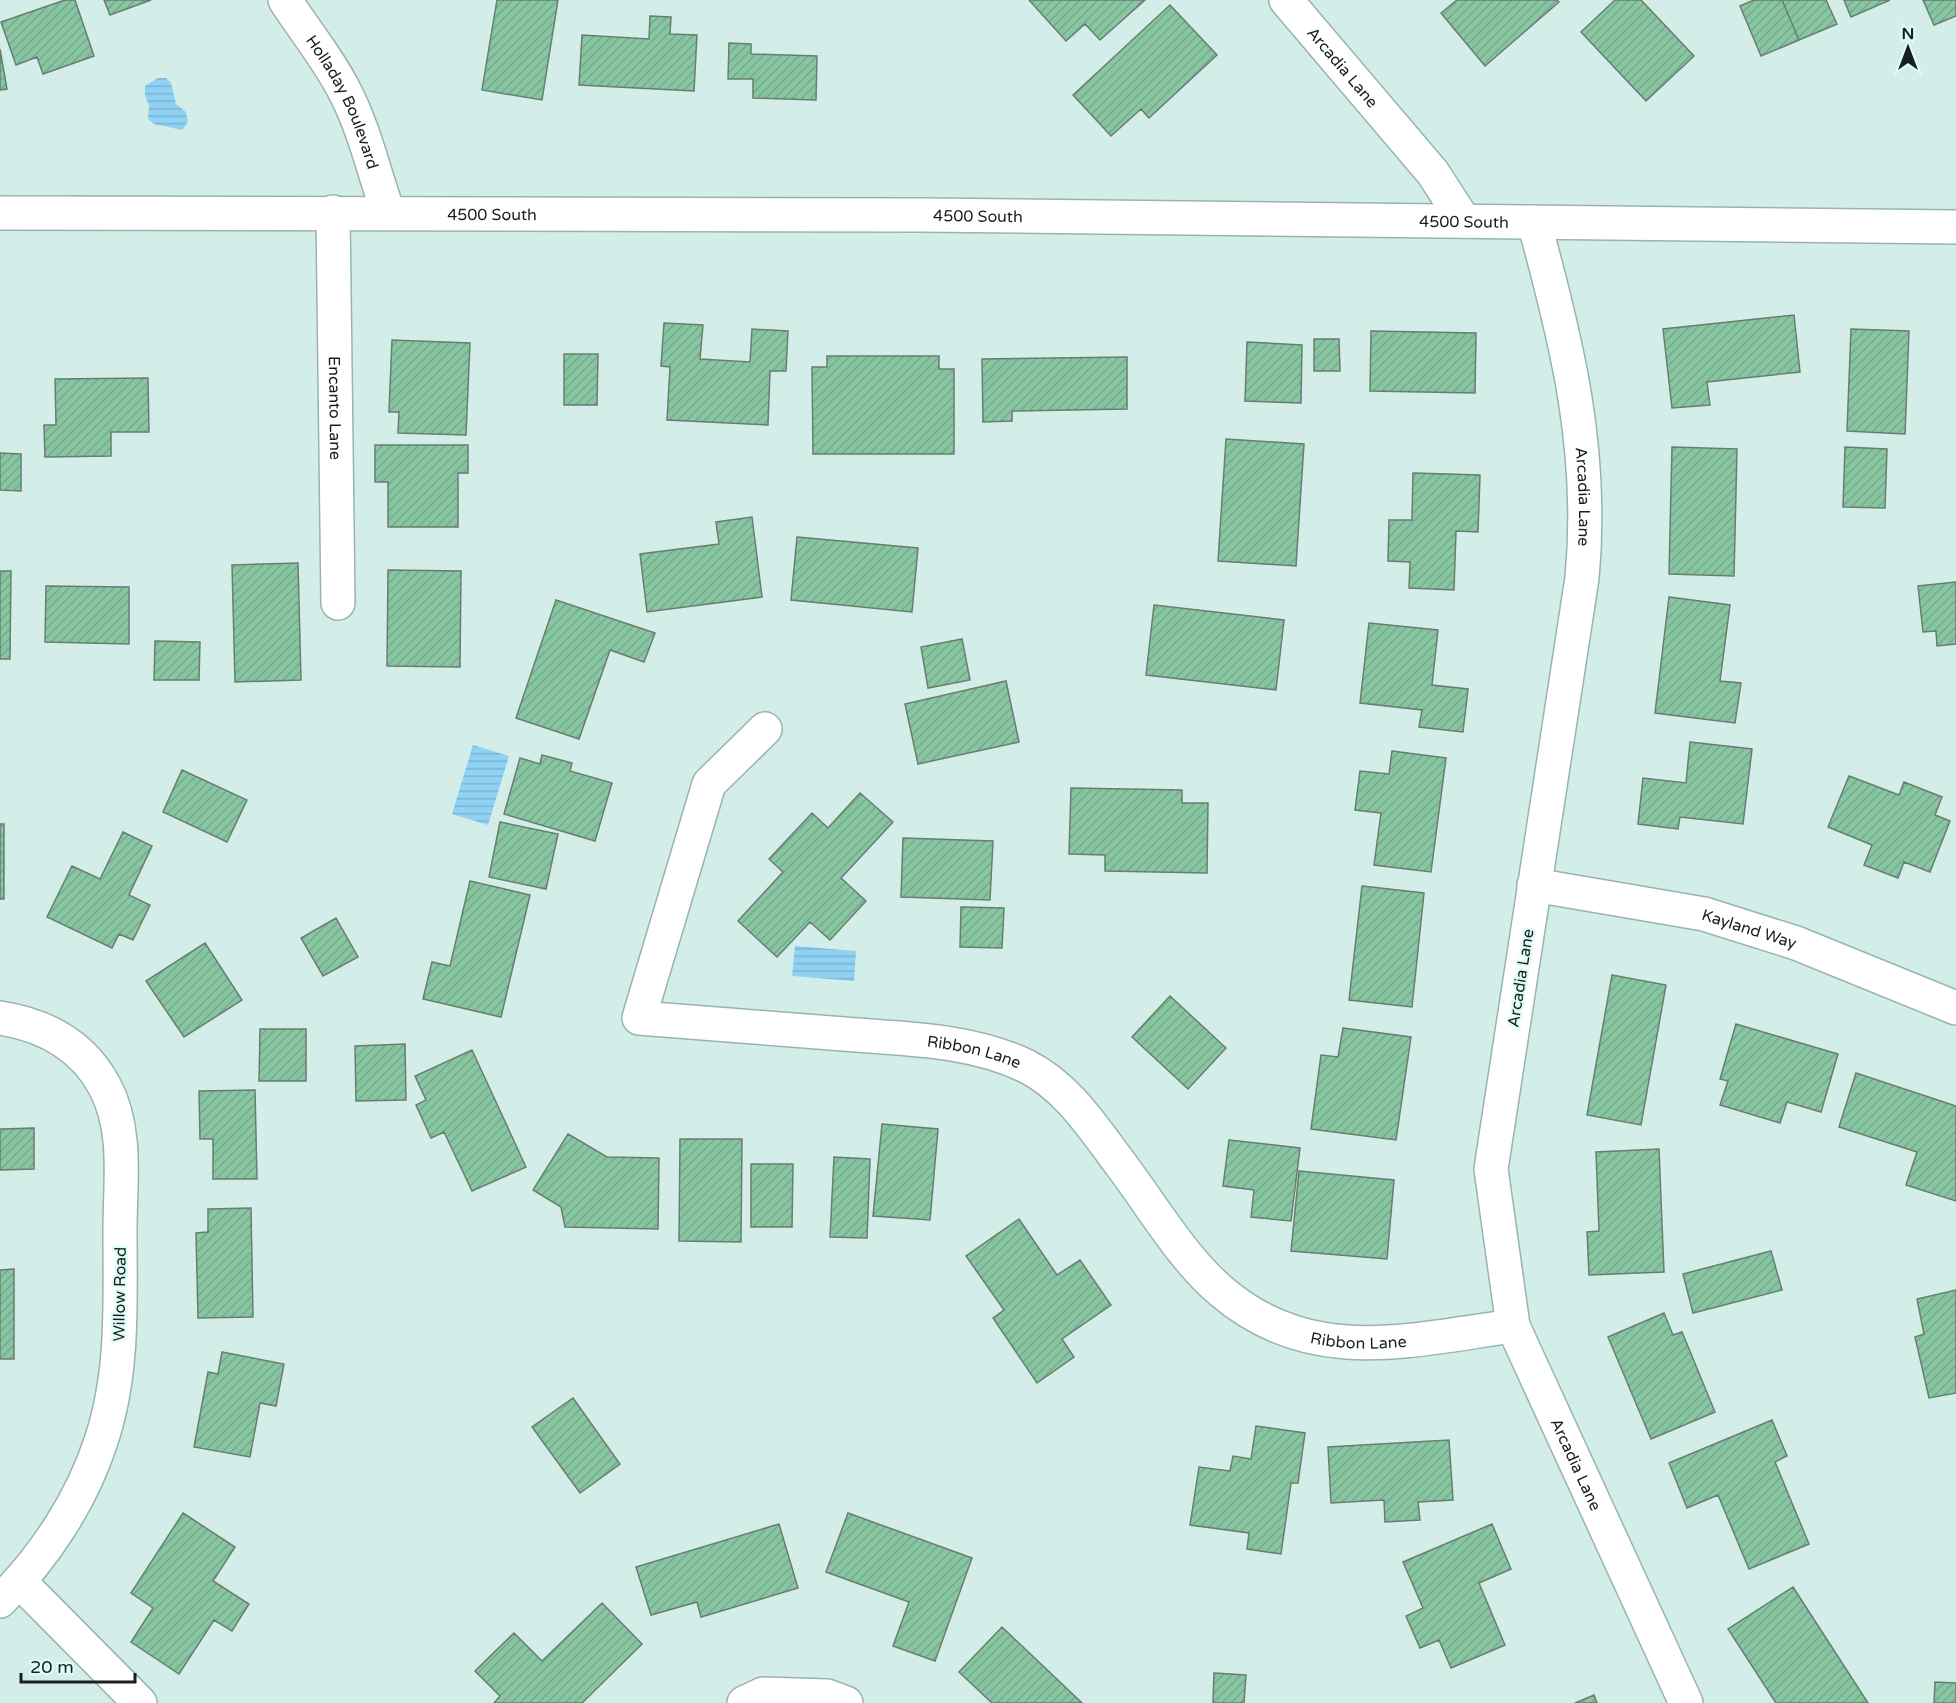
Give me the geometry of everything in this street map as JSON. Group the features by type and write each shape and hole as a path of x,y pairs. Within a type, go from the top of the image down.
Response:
{"street":[{"name":"Holladay Boulevard","path":"285,0 346,92 365,136 368,156 388,212"},
{"name":"Arcadia Lane","path":"1287,0 1433,172 1464,221"},
{"name":"Encanto Lane","path":"333,212 338,603"},
{"name":"4500 South","path":"0,213 388,212 1956,227"},
{"name":"Arcadia Lane","path":"1534,222 1556,303 1572,379 1584,459 1586,516 1582,578 1491,1169 1513,1326 1686,1703"},
{"name":"Ribbon Lane","path":"765,729 709,784 639,1018 940,1042 994,1054 1026,1066 1060,1088 1190,1257 1221,1292 1263,1320 1314,1338 1357,1345 1397,1343 1513,1326"},
{"name":"Kayland Way","path":"1534,885 1704,914 1796,943 1956,1008"},
{"name":"Willow Road","path":"0,1018 48,1030 69,1044 89,1064 105,1088 116,1115 121,1146 120,1330 111,1408 87,1478 68,1513 10,1591"},
{"path":"10,1591 140,1703"},
{"path":"744,1703 763,1694 827,1696 846,1703"}],"water":[{"path":"158,78 166,78 171,83 176,104 186,112 188,122 182,130 154,124 148,119 149,106 145,86"},
{"path":"473,745 509,756 488,825 452,814"},
{"path":"795,946 856,951 854,981 792,976"}],"building":[{"path":"65,0 75,0 94,56 43,74 37,57 16,65 1,22"},
{"path":"104,0 151,0 110,15"},
{"path":"497,0 558,0 542,100 482,90"},
{"path":"1029,0 1145,0 1100,40 1085,24 1066,41"},
{"path":"1457,0 1557,0 1559,2 1485,66 1441,13"},
{"path":"1615,0 1641,0 1694,56 1646,101 1581,32"},
{"path":"1754,0 1782,0 1799,40 1761,56 1740,6"},
{"path":"1782,0 1826,0 1837,24 1799,40"},
{"path":"1844,0 1890,0 1851,17"},
{"path":"1923,0 1956,0 1956,16 1934,25"},
{"path":"1170,5 1217,55 1149,118 1141,109 1111,136 1073,95"},
{"path":"650,16 671,17 670,34 697,35 694,91 579,85 582,35 649,39"},
{"path":"729,43 751,44 751,54 817,56 816,100 753,98 753,79 728,79"},
{"path":"0,49 7,89 0,90"},
{"path":"1794,315 1800,372 1707,382 1710,405 1672,408 1663,329"},
{"path":"664,323 703,325 700,359 750,362 752,329 788,331 786,371 770,371 768,425 667,420 670,367 661,366"},
{"path":"1851,329 1909,331 1905,434 1847,431"},
{"path":"1371,331 1476,333 1475,393 1370,391"},
{"path":"1314,339 1339,339 1340,371 1314,371"},
{"path":"392,340 470,343 466,435 398,433 399,412 389,412"},
{"path":"1247,342 1302,345 1301,403 1245,401"},
{"path":"564,354 598,354 597,405 564,405"},
{"path":"827,356 939,356 939,369 954,369 954,454 813,454 812,367 827,367"},
{"path":"1127,357 1127,409 1012,411 1012,421 983,422 982,359"},
{"path":"148,378 149,432 111,432 111,456 45,457 44,425 56,425 55,379"},
{"path":"1226,439 1304,444 1296,566 1218,561"},
{"path":"375,445 468,445 468,473 458,473 458,527 388,527 388,482 375,482"},
{"path":"1672,447 1737,449 1734,576 1669,574"},
{"path":"1845,447 1887,449 1885,508 1843,507"},
{"path":"0,453 21,454 21,491 0,490"},
{"path":"1413,473 1480,475 1478,532 1456,531 1454,590 1409,588 1410,562 1388,561 1389,520 1412,520"},
{"path":"752,517 762,597 647,612 640,554 719,544 716,522"},
{"path":"797,537 918,548 912,612 791,600"},
{"path":"298,563 301,680 235,682 232,565"},
{"path":"388,570 461,571 460,667 387,666"},
{"path":"0,571 11,571 10,659 0,659"},
{"path":"1956,582 1956,644 1937,646 1936,631 1923,632 1918,586"},
{"path":"46,586 129,587 129,644 45,642"},
{"path":"1669,597 1730,605 1720,681 1741,683 1735,723 1655,713"},
{"path":"556,600 655,633 644,662 610,650 579,739 516,718"},
{"path":"1154,605 1284,620 1276,690 1146,675"},
{"path":"1369,623 1438,630 1432,685 1468,689 1463,732 1419,727 1422,710 1360,703"},
{"path":"962,639 970,680 928,688 921,647"},
{"path":"155,641 200,642 199,680 154,680"},
{"path":"1006,681 1019,742 918,764 905,704"},
{"path":"1690,742 1752,749 1743,824 1680,817 1678,829 1638,824 1643,778 1686,783"},
{"path":"1392,751 1446,758 1431,872 1374,865 1381,813 1355,810 1360,771 1389,774"},
{"path":"542,755 572,763 570,771 612,783 595,841 504,814 520,758 540,764"},
{"path":"182,770 247,800 227,842 163,812"},
{"path":"1849,776 1899,795 1904,782 1942,797 1935,815 1950,821 1930,872 1904,862 1898,878 1864,865 1872,845 1828,827"},
{"path":"1071,788 1182,790 1182,803 1208,803 1207,873 1105,871 1105,855 1069,854"},
{"path":"860,793 893,822 841,878 866,901 830,940 810,922 777,957 738,921 783,872 769,859 812,813 828,828"},
{"path":"500,822 558,834 546,889 489,877"},
{"path":"0,824 4,824 4,899 0,899"},
{"path":"123,832 152,846 129,895 150,905 133,940 119,934 112,948 47,917 72,866 100,879"},
{"path":"903,838 993,841 990,900 901,897"},
{"path":"470,881 530,895 501,1017 423,999 432,962 450,966"},
{"path":"1362,886 1424,893 1412,1007 1349,1000"},
{"path":"961,907 1004,908 1002,948 960,947"},
{"path":"336,918 358,957 323,976 301,938"},
{"path":"205,943 242,1000 184,1037 146,981"},
{"path":"1612,975 1666,985 1641,1125 1587,1115"},
{"path":"1170,996 1226,1048 1188,1089 1132,1037"},
{"path":"1736,1024 1838,1054 1821,1112 1787,1102 1780,1123 1720,1105 1728,1081 1720,1079"},
{"path":"1343,1028 1411,1037 1396,1140 1311,1129 1321,1055 1338,1057"},
{"path":"260,1029 306,1029 306,1081 259,1081"},
{"path":"405,1044 406,1100 356,1101 355,1046"},
{"path":"472,1050 526,1167 472,1191 444,1132 431,1138 416,1105 426,1100 415,1076"},
{"path":"1856,1073 1956,1106 1956,1201 1906,1185 1917,1152 1839,1127"},
{"path":"255,1090 257,1179 213,1179 213,1139 200,1139 199,1091"},
{"path":"882,1124 938,1129 930,1220 873,1216"},
{"path":"34,1128 34,1169 0,1170 0,1129"},
{"path":"568,1134 607,1157 659,1158 658,1229 565,1227 561,1207 533,1190"},
{"path":"680,1139 742,1139 741,1242 679,1241"},
{"path":"1229,1140 1300,1148 1291,1221 1251,1217 1254,1190 1223,1186"},
{"path":"1659,1149 1664,1272 1589,1275 1587,1232 1599,1231 1596,1152"},
{"path":"834,1157 870,1159 867,1238 830,1237"},
{"path":"751,1164 793,1164 792,1227 751,1227"},
{"path":"1299,1171 1394,1180 1387,1259 1291,1251"},
{"path":"251,1208 253,1317 198,1318 196,1233 208,1232 208,1209"},
{"path":"1019,1219 1057,1275 1080,1260 1111,1305 1062,1339 1074,1357 1037,1383 993,1318 1004,1310 966,1256"},
{"path":"1771,1251 1782,1290 1693,1313 1683,1274"},
{"path":"14,1269 14,1359 0,1359 0,1270"},
{"path":"1956,1290 1956,1393 1929,1398 1915,1337 1924,1334 1917,1299"},
{"path":"1664,1313 1673,1335 1682,1332 1715,1412 1651,1439 1608,1337"},
{"path":"222,1352 284,1364 276,1406 260,1403 250,1457 194,1447 208,1372 218,1374"},
{"path":"573,1398 620,1464 580,1493 532,1427"},
{"path":"1772,1420 1787,1456 1775,1462 1809,1544 1749,1569 1718,1495 1687,1508 1669,1463"},
{"path":"1256,1426 1305,1433 1298,1483 1291,1483 1281,1554 1247,1549 1249,1533 1190,1525 1199,1467 1230,1471 1233,1456 1251,1459"},
{"path":"1449,1440 1453,1500 1418,1502 1420,1520 1385,1522 1384,1500 1331,1503 1328,1447"},
{"path":"183,1513 235,1547 213,1581 249,1604 232,1631 214,1620 179,1674 131,1642 153,1608 131,1593"},
{"path":"848,1513 972,1558 935,1661 893,1646 909,1602 826,1572"},
{"path":"779,1524 798,1588 701,1617 697,1602 651,1615 636,1567"},
{"path":"1492,1524 1511,1569 1479,1583 1505,1645 1451,1668 1439,1640 1420,1648 1406,1616 1423,1608 1403,1562"},
{"path":"1793,1587 1868,1703 1776,1703 1728,1629"},
{"path":"602,1603 642,1644 582,1703 494,1703 500,1696 475,1671 514,1633 542,1661"},
{"path":"1002,1627 1082,1703 992,1703 959,1672"},
{"path":"1214,1673 1246,1675 1244,1703 1213,1703"},
{"path":"1935,1682 1956,1683 1956,1703 1934,1703"},
{"path":"1594,1695 1597,1703 1575,1703"}]}
